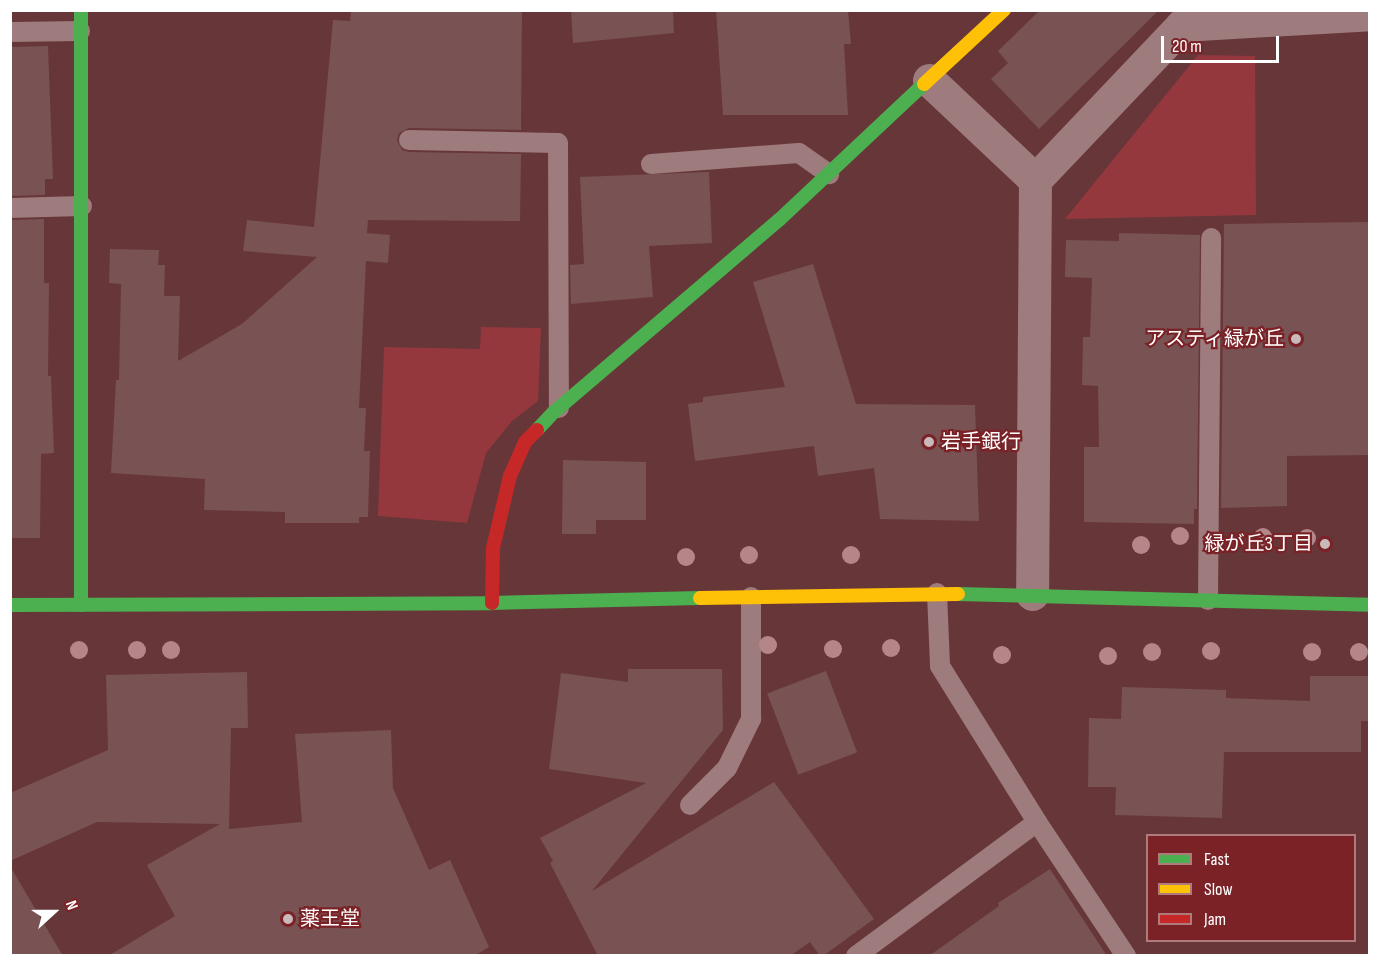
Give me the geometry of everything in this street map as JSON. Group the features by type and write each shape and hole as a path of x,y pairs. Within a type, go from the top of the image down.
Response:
{"street":[{"path":"81,10 81,605"},
{"path":"492,603 493,548 510,477 525,442 559,408 779,220 1004,10"},
{"path":"1032,594 1035,180 1182,25 1370,14"},
{"path":"929,80 1035,180"},
{"path":"10,605 492,603 937,593 1370,605"}],"lane":[{"path":"10,32 80,31"},
{"path":"409,140 558,143 559,408"},
{"path":"651,164 799,153 829,174"},
{"path":"10,208 82,206"},
{"path":"1208,600 1211,238"},
{"path":"937,593 940,666 1037,822 1126,956"},
{"path":"690,805 727,768 751,719 751,597"},
{"path":"856,956 1037,822"}],"shaded area":[{"path":"1198,55 1255,56 1256,215 1065,219"},
{"path":"481,327 541,328 538,401 512,421 486,453 467,523 378,516 384,347 480,349"}],"building":[{"path":"351,10 522,10 521,130 409,128 399,133 397,140 402,150 409,152 521,154 520,221 368,220 367,233 390,235 388,263 366,261 359,408 366,408 364,451 370,451 368,517 359,517 359,523 285,523 285,512 204,510 205,479 111,473 116,380 119,380 121,284 109,283 110,249 159,250 158,265 165,265 164,296 180,296 178,361 242,324 317,257 243,251 247,220 314,227 333,20 350,21"},
{"path":"571,10 673,10 674,33 573,43"},
{"path":"716,10 848,10 851,44 844,44 848,115 723,115"},
{"path":"1040,10 1159,10 1039,129 991,79 1008,63 998,51"},
{"path":"48,46 53,179 45,179 45,195 10,196 10,47"},
{"path":"709,172 712,243 649,246 653,297 571,304 570,265 584,264 580,177"},
{"path":"44,219 44,283 49,283 48,376 51,376 54,453 41,454 40,538 10,538 10,220"},
{"name":"アスティ緑が丘","path":"1370,222 1370,455 1287,456 1287,506 1221,508 1224,224"},
{"path":"1119,233 1200,235 1197,509 1194,509 1194,524 1084,522 1084,447 1099,447 1098,386 1082,385 1083,337 1090,337 1092,278 1065,277 1066,240 1119,241"},
{"path":"813,264 856,404 975,405 979,521 880,519 874,468 818,476 814,446 695,461 688,404 703,402 703,397 785,387 753,282"},
{"path":"563,460 646,462 646,520 596,520 596,534 562,534"},
{"path":"628,669 722,669 723,730 592,891 774,782 874,919 823,956 820,956 810,942 790,956 598,956 550,863 553,861 540,838 646,783 549,769 561,673 628,682"},
{"path":"826,671 857,752 798,775 767,694"},
{"path":"247,672 248,728 231,728 229,829 302,822 295,734 391,730 393,788 429,870 450,860 489,947 474,956 108,956 175,916 147,865 220,824 97,822 10,861 10,793 108,750 106,675"},
{"path":"1310,676 1370,676 1370,721 1361,721 1361,752 1224,752 1222,818 1115,815 1116,787 1088,787 1089,718 1121,719 1122,687 1226,690 1226,698 1310,701"},
{"path":"10,866 63,956 10,956"},
{"path":"1050,869 1107,956 929,956 999,906 998,903"}],"traffic: fast":[{"path":"81,10 81,605"},
{"path":"537,430 554,412 779,220 924,84"},
{"path":"958,594 1370,605"},
{"path":"10,605 492,603 700,598"}],"traffic: slow":[{"path":"924,84 1004,10"},
{"path":"700,598 958,594"}],"traffic: jam":[{"path":"492,603 493,548 510,476 525,442 537,430"}],"place":[{"name":"アスティ緑が丘","path":"1296,339"},
{"name":"岩手銀行","path":"929,442"},
{"name":"緑が丘3丁目","path":"1325,544"},
{"name":"薬王堂","path":"288,919"}]}
